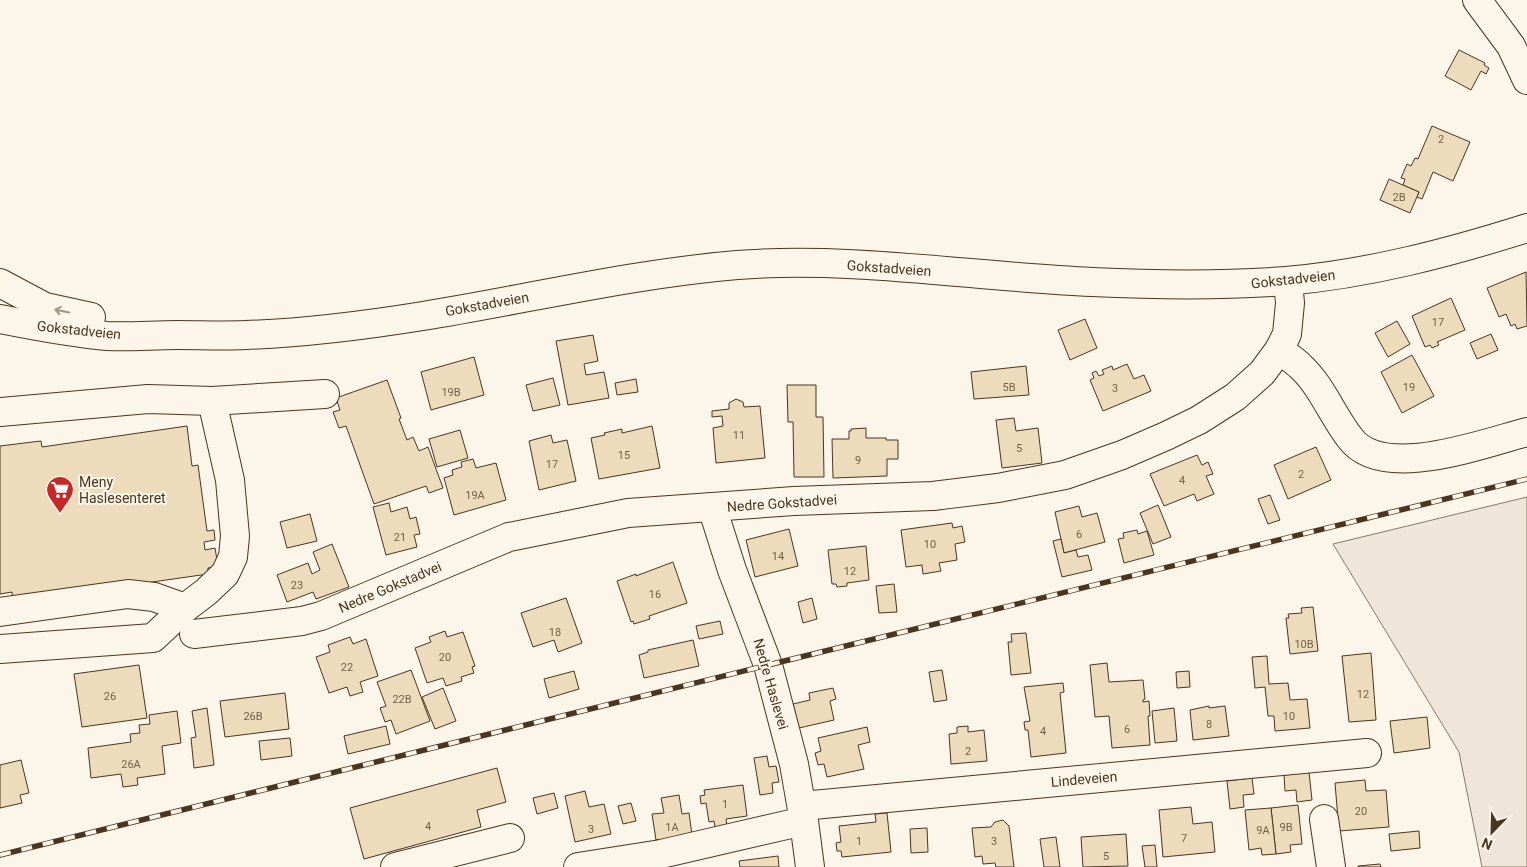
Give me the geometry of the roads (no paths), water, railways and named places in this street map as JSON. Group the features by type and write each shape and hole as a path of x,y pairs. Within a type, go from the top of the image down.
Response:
{"street":[{"path":"1478,0 1510,46 1527,80"},
{"name":"Gokstadveien","path":"0,319 107,336 249,335 420,316 654,275 738,265 794,263 866,266 1091,282 1186,285 1288,281 1348,273 1420,260 1527,228"},
{"name":"Nedre Gokstadvei","path":"194,634 302,621 321,616 509,537 628,513 794,501 933,496 998,488 1065,475 1122,456 1166,436 1199,420 1235,397 1262,373 1279,350 1287,334 1290,302 1288,281"},
{"name":"Gokstadveien","path":"0,283 45,307 108,321 249,335"},
{"path":"1279,350 1301,366 1318,387 1351,441 1366,452 1381,458 1400,459 1433,456 1527,432"},
{"path":"0,412 148,399 212,401 325,394"},
{"path":"0,649 153,638 184,608 206,592 225,574 234,557 235,536 230,480 212,401"},
{"name":"Nedre Haslevei","path":"712,507 732,570 768,664 794,764 810,867"},
{"path":"0,612 128,594 154,597 184,608"},
{"name":"Lindeveien","path":"578,867 661,854 803,813 1367,753"},
{"path":"1324,820 1331,867"},
{"path":"395,867 510,838"}],"railway":[{"path":"0,855 1527,479"}],"place":[{"name":"Meny Haslesenteret","path":"60,514"}]}
